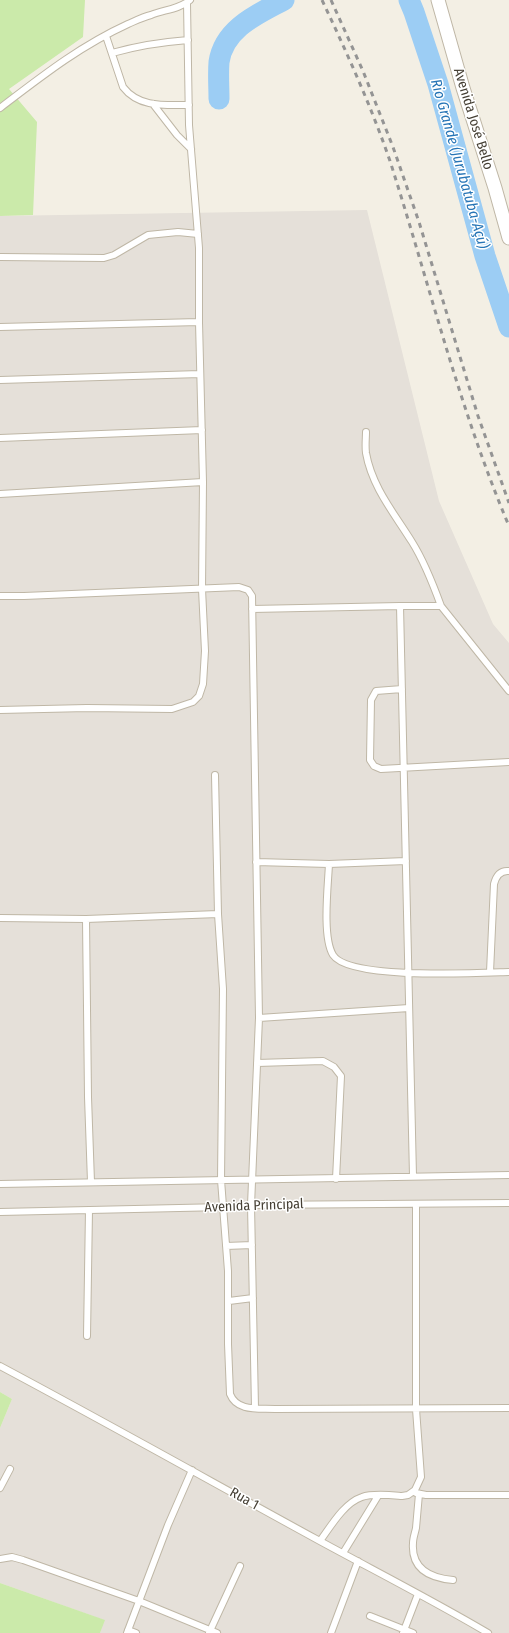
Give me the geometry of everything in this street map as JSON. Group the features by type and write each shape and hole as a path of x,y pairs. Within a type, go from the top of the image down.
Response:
{"street":[{"name":"Avenida José Bello","path":"438,0 509,238"}],"lane":[{"path":"0,108 75,52 127,24 189,2 189,106 198,234 203,482 202,589 205,671 203,684 199,696 193,702 172,709 86,708 0,710"},
{"path":"106,36 123,87 128,94 137,99 153,104 189,106"},
{"path":"112,53 140,45 188,40"},
{"path":"153,104 177,135 191,149"},
{"path":"0,257 104,258 119,252 148,235 178,232 198,234"},
{"path":"0,327 199,322"},
{"path":"0,380 200,374"},
{"path":"0,438 202,430"},
{"path":"366,432 366,452 374,480 381,494 413,543 433,583 441,606 509,691"},
{"path":"0,494 203,482"},
{"path":"0,596 244,587 252,596 259,1018 251,1205 255,1408"},
{"path":"400,606 413,1176"},
{"path":"252,609 441,606"},
{"path":"402,689 376,691 371,700 370,760 374,766 381,769 509,762"},
{"path":"215,774 218,914 223,989 221,1180 224,1207 229,1301 228,1344 230,1394 232,1400 241,1407 275,1409 509,1408"},
{"path":"256,862 329,864 406,860"},
{"path":"329,864 326,907 328,933 333,955 339,961 348,966 409,974 509,972"},
{"path":"490,972 494,884 496,877 500,873 509,870"},
{"path":"0,918 86,919 218,914"},
{"path":"86,919 90,1182"},
{"path":"259,1018 409,1008"},
{"path":"257,1063 323,1061 334,1066 341,1076 336,1179"},
{"name":"Avenida Principal","path":"0,1184 509,1175"},
{"path":"416,1204 416,1409 421,1477 416,1493 413,1543 414,1556 419,1566 427,1573 438,1579 453,1580"},
{"name":"Avenida Principal","path":"0,1212 224,1207 251,1205 509,1204"},
{"path":"87,1336 89,1210"},
{"path":"226,1246 252,1245"},
{"path":"229,1301 253,1298"},
{"name":"Rua 1","path":"0,1366 488,1633"},
{"path":"0,1488 10,1469"},
{"path":"136,1633 127,1632 192,1470"},
{"path":"320,1541 335,1520 355,1500 364,1496 402,1496 416,1493 509,1495"},
{"path":"343,1553 378,1496"},
{"path":"0,1559 12,1557 23,1560 139,1601 217,1633"},
{"path":"331,1633 358,1561"},
{"path":"210,1631 240,1566"},
{"path":"404,1631 418,1594"},
{"path":"370,1616 404,1631 413,1633"}],"shaded area":[{"path":"367,210 439,501 493,624 509,643 509,1633 100,1633 104,1620 0,1583 0,1428 12,1399 0,1392 0,216"}],"green space":[{"path":"0,0 85,0 83,37 9,89 37,122 33,215 0,216"},
{"path":"0,1392 12,1399 0,1428"},
{"path":"0,1583 105,1620 100,1633 0,1633"}],"waterway":[{"path":"219,99 219,62 222,50 228,40 235,31 253,17 284,0"},
{"name":"Rio Grande (Jurubatuba-Açú)","path":"409,0 438,84 485,256 509,327"}],"railway":[{"path":"322,0 375,120 390,161 445,345 475,436 509,526"},
{"path":"331,0 363,71 393,147 419,222 478,416 509,503"}]}
